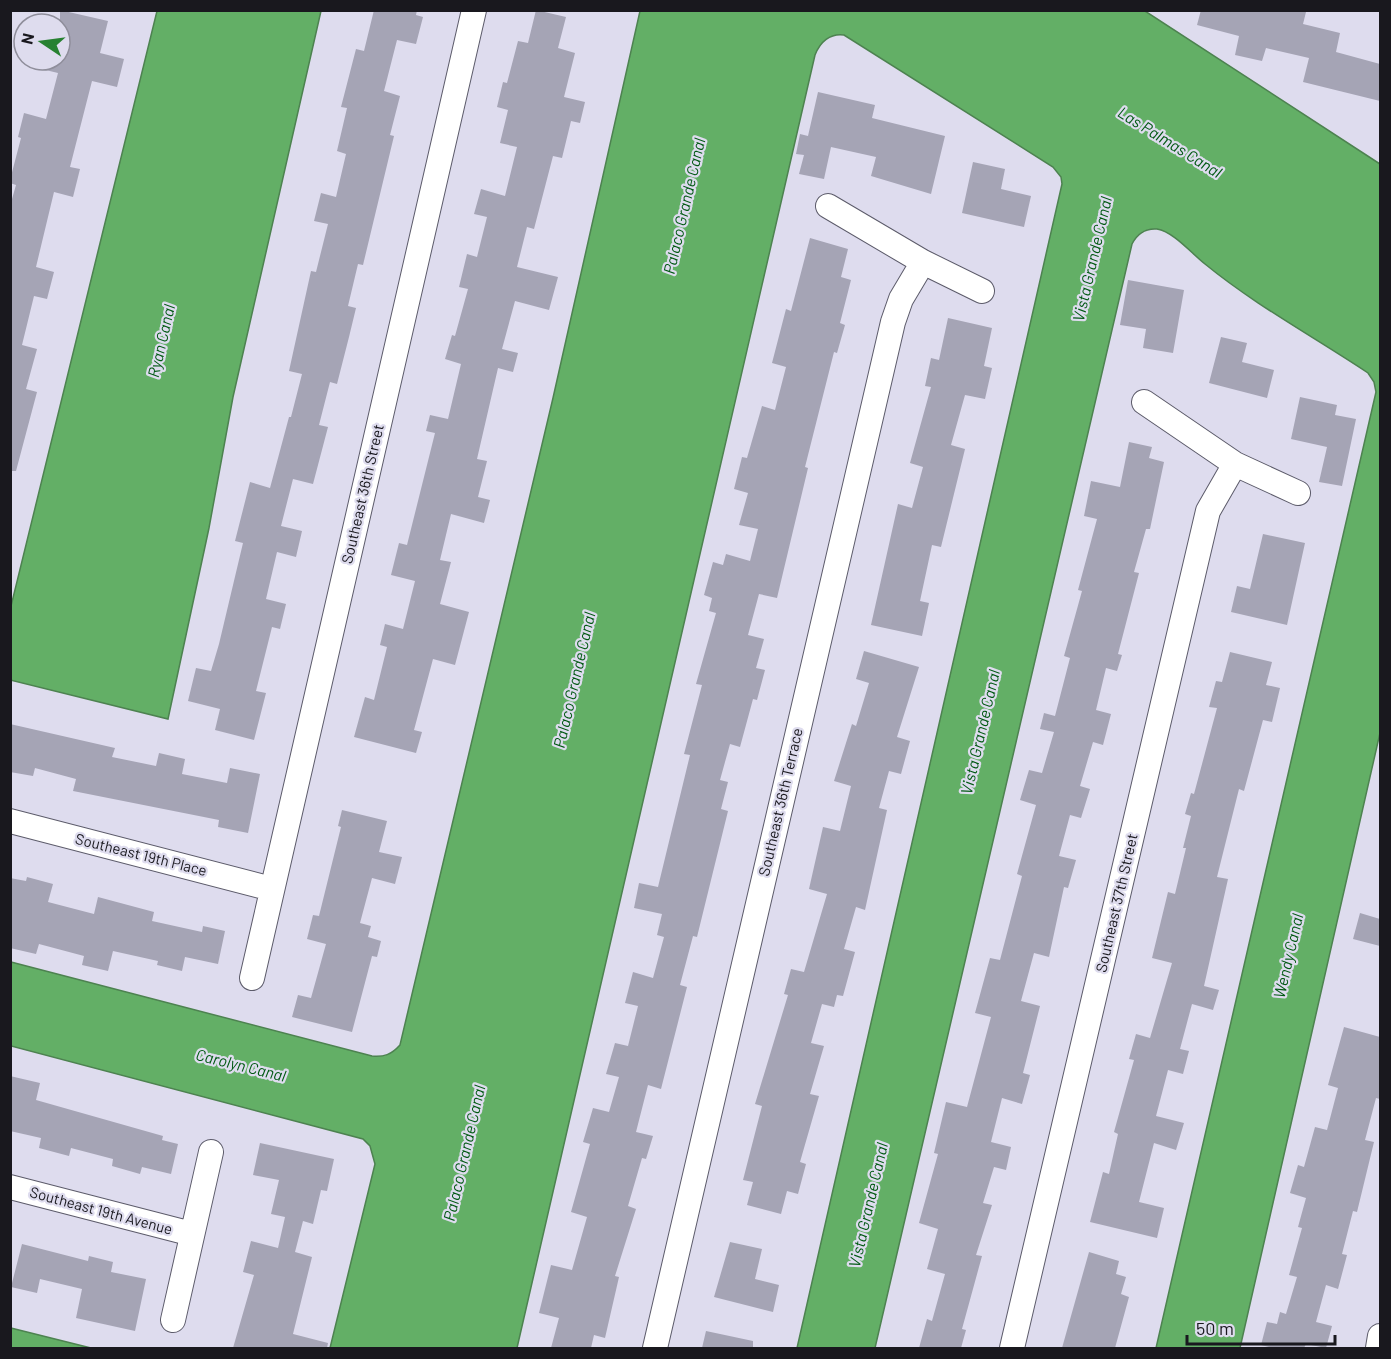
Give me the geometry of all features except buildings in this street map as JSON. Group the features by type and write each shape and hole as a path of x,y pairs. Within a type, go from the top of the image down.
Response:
{"street":[{"name":"Southeast 36th Street","path":"252,978 474,10"},
{"path":"828,206 923,262 982,291"},
{"name":"Southeast 36th Terrace","path":"655,1348 893,322 901,299 923,262"},
{"path":"1144,402 1235,464 1298,493"},
{"name":"Southeast 37th Street","path":"1012,1348 1208,511 1235,464"},
{"name":"Southeast 19th Place","path":"10,821 272,889"},
{"name":"Southeast 19th Avenue","path":"173,1320 211,1152"},
{"name":"Southeast 19th Avenue","path":"10,1187 192,1234"},
{"path":"1378,1348 1380,1336"}],"water":[{"name":"Ryan Canal","path":"157,11 321,11 233,397 209,528 168,719 10,680 11,606"},
{"path":"640,11 1145,11 1380,164 1380,733 1240,1348 1156,1348 1376,392 1374,382 1368,373 1224,279 1170,234 1152,229 1142,232 1132,244 875,1348 797,1348 1062,184 1061,177 1053,167 844,35 834,35 826,39 815,55 517,1348 330,1348 375,1164 370,1146 363,1139 11,1046 11,962 372,1056 387,1055 400,1045 553,398"},
{"path":"11,1328 91,1348 11,1348"}],"water label":[{"name":"Las Palmas Canal","path":"1170,142"},
{"name":"Palaco Grande Canal","path":"684,206"},
{"name":"Vista Grande Canal","path":"1092,259"},
{"name":"Palaco Grande Canal","path":"574,680"},
{"name":"Vista Grande Canal","path":"980,732"},
{"name":"Wendy Canal","path":"1288,956"},
{"name":"Carolyn Canal","path":"241,1065"},
{"name":"Palaco Grande Canal","path":"464,1153"},
{"name":"Vista Grande Canal","path":"868,1205"}]}
